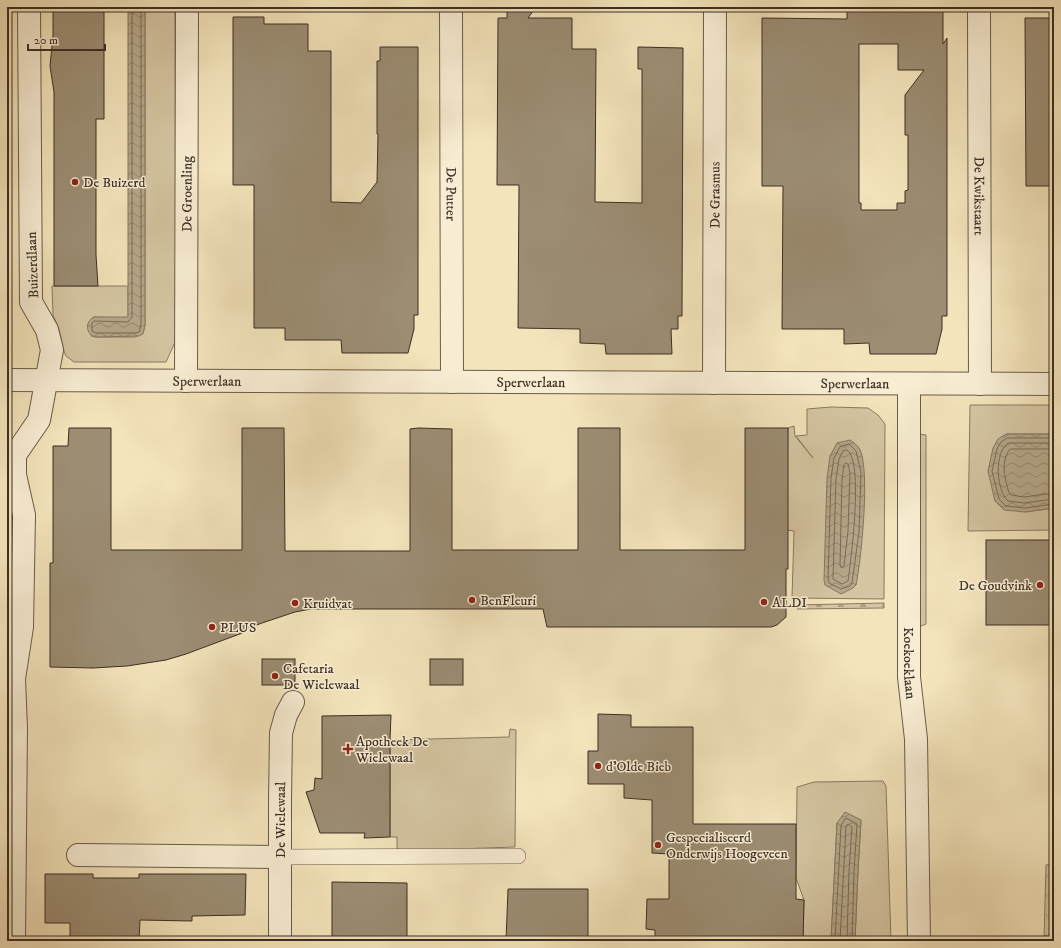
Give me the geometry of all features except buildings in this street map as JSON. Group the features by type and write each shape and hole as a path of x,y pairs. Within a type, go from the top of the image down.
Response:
{"street":[{"name":"Buizerdlaan","path":"14,941 16,728 14,679 22,627 24,515 15,475 15,456 39,420 52,350 47,330 31,302 29,7"},
{"name":"De Groenling","path":"186,381 187,7"},
{"name":"De Putter","path":"451,7 452,382"},
{"name":"De Grasmus","path":"714,383 715,7"},
{"name":"De Kwikstaart","path":"979,7 980,384"},
{"name":"Sperwerlaan","path":"7,380 1054,384"},
{"name":"Koekoeklaan","path":"909,384 909,677 916,739 919,941"},
{"name":"De Wielewaal","path":"280,941 281,733 286,715 293,702"},
{"path":"78,855 280,857"}],"lane":[{"path":"280,857 518,856"}],"green space":[{"path":"145,7 175,7 176,340 166,362 74,362 66,356 59,329 53,315 52,286 128,286 128,318 93,317 91,336 136,337 144,330 145,325"},
{"path":"970,405 1054,405 1054,434 1006,434 1025,512 1054,508 1054,530 968,531"},
{"path":"831,407 868,408 878,415 885,424 884,599 792,598 794,531 786,530 788,428 794,426 795,436 813,458 796,436 807,435 807,409"},
{"path":"918,434 926,435 926,624 921,626 918,624"},
{"path":"884,603 884,608 797,609 797,605"},
{"path":"510,729 516,730 515,847 397,851 397,837 390,837 390,740 509,737"},
{"path":"883,781 886,786 891,941 855,941 861,820 837,823 831,941 803,941 804,900 796,878 797,787 814,782"},
{"path":"1054,864 1054,941 1044,941 1046,865"}],"water":[{"path":"128,7 145,7 145,325 143,334 139,336 96,337 88,331 89,322 94,317 128,317"},
{"path":"1006,434 1054,434 1054,508 1025,512 1004,510 995,501 988,471 993,448 998,439"},
{"path":"850,440 859,448 863,458 865,493 864,515 856,585 841,594 825,585 824,580 827,478 830,456 837,443"},
{"path":"845,812 861,820 855,941 831,941 837,823"}],"place":[{"name":"De Buizerd","path":"75,182"},
{"name":"De Goudvink","path":"1040,585"},
{"name":"BenFleuri","path":"472,600"},
{"name":"ALDI","path":"764,602"},
{"name":"Kruidvat","path":"295,603"},
{"name":"PLUS","path":"212,627"},
{"name":"Cafetaria De Wielewaal","path":"275,676"},
{"name":"Apotheek De Wielewaal","path":"348,749"},
{"name":"d'Olde Bieb","path":"598,766"},
{"name":"Gespecialiseerd Onderwijs Hoogeveen","path":"658,845"}]}
